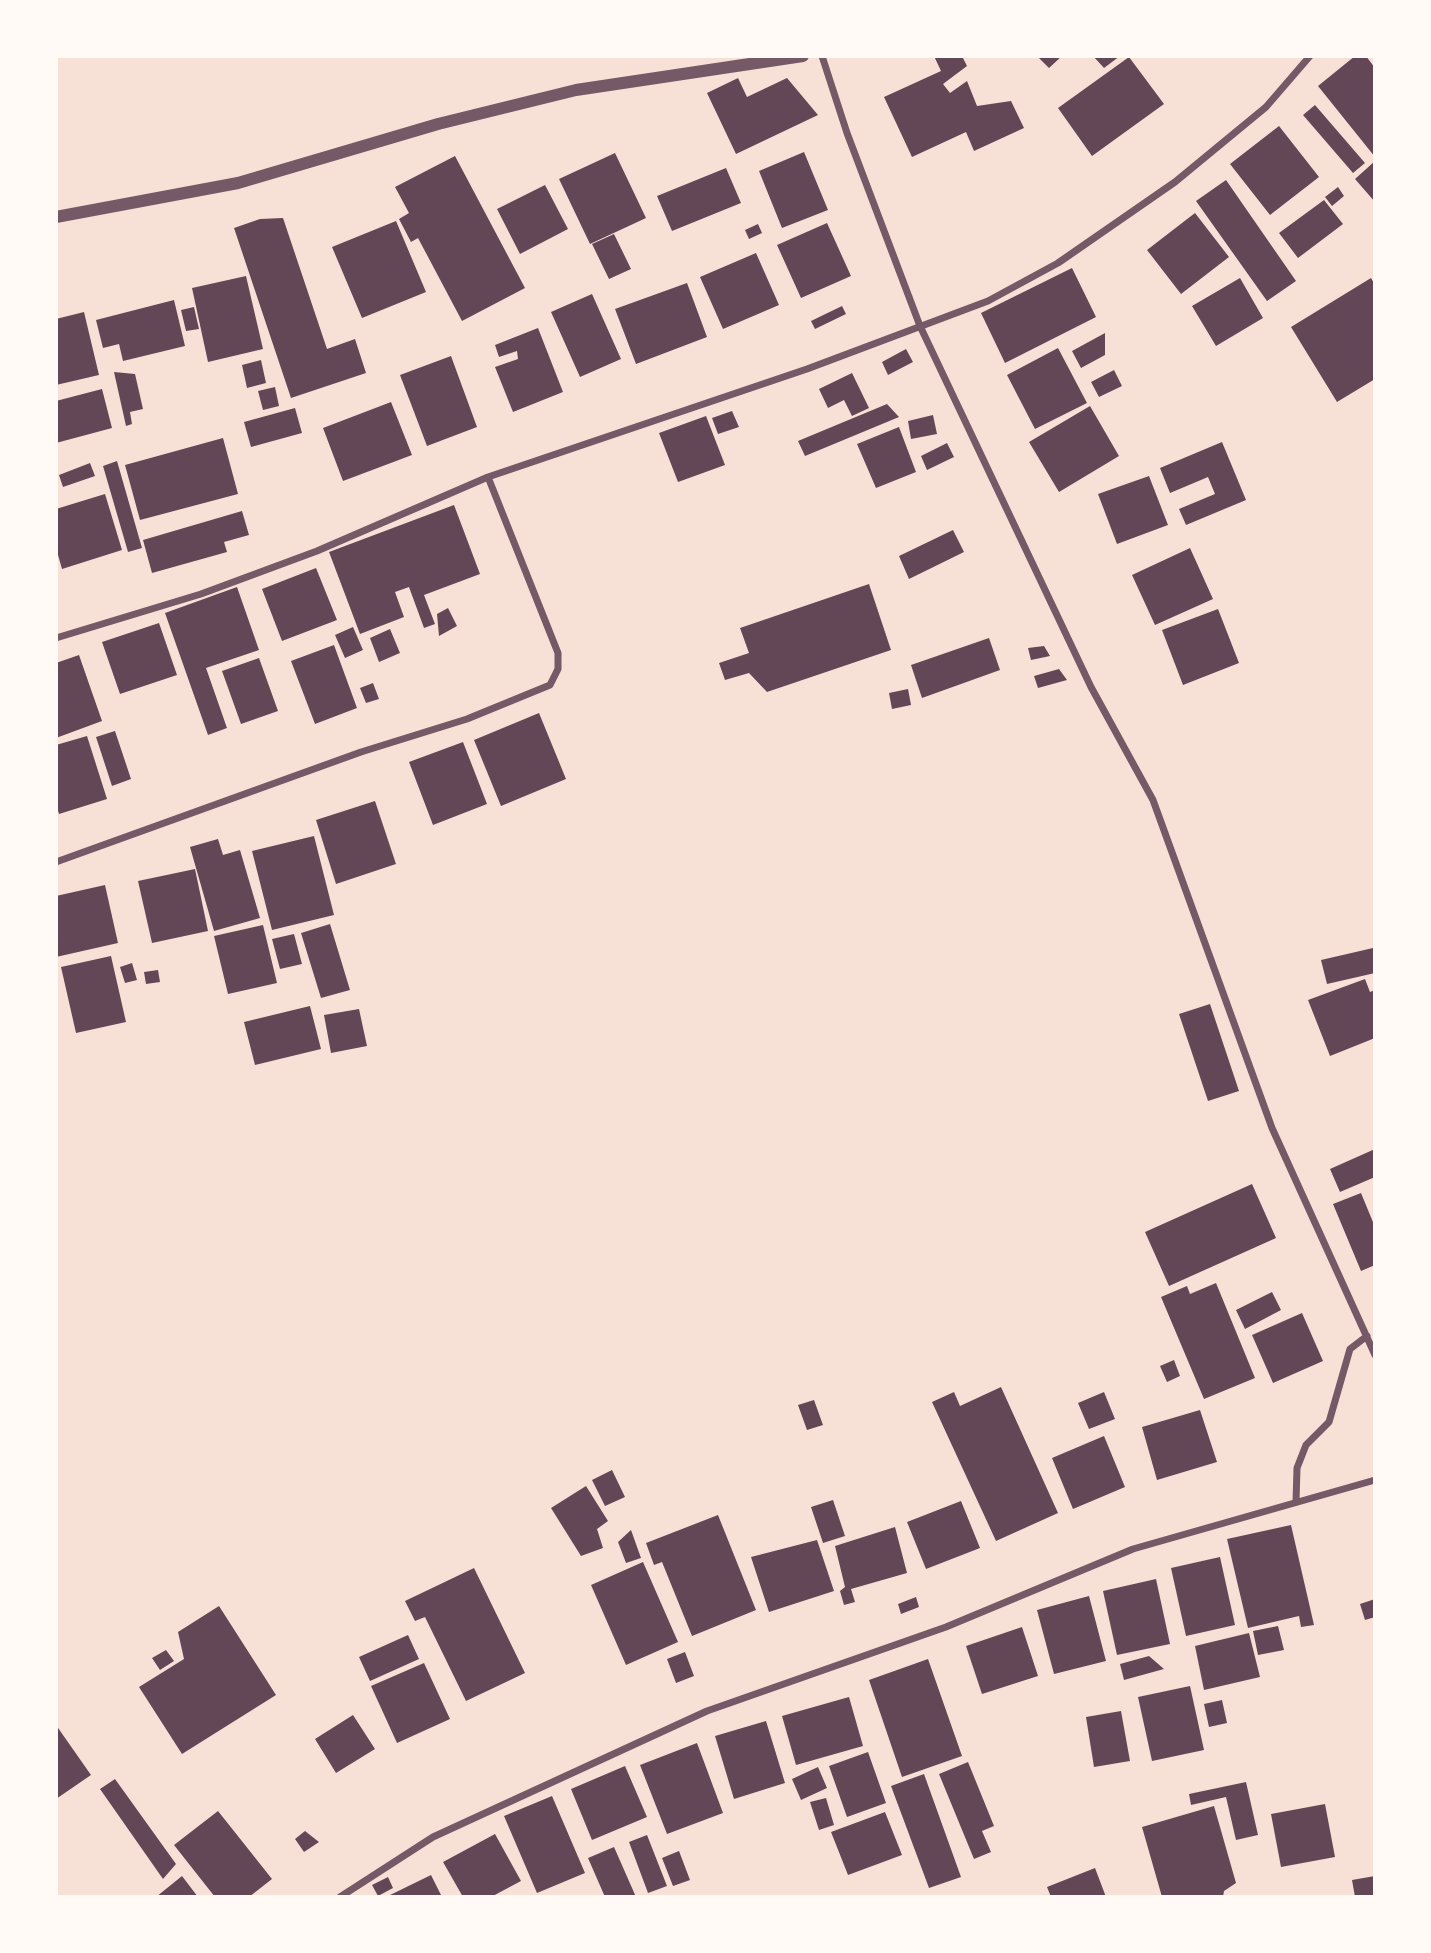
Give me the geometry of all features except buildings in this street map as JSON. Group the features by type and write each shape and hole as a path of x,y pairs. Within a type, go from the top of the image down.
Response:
{"street":[{"path":"56,217 238,183 438,124 576,90 803,56"},
{"path":"822,56 847,133 920,326 1091,687 1153,800 1272,1128 1375,1355"},
{"path":"56,638 201,594 317,551 488,477 807,369 988,301 1069,256 1174,182 1266,107 1310,56"},
{"path":"56,862 361,752 467,719 550,685 558,670 558,653 488,477"},
{"path":"1296,1502 1297,1468 1306,1445 1329,1422 1350,1349 1367,1336"},
{"path":"340,1897 433,1838 707,1711 946,1627 1133,1549 1375,1480"}]}
